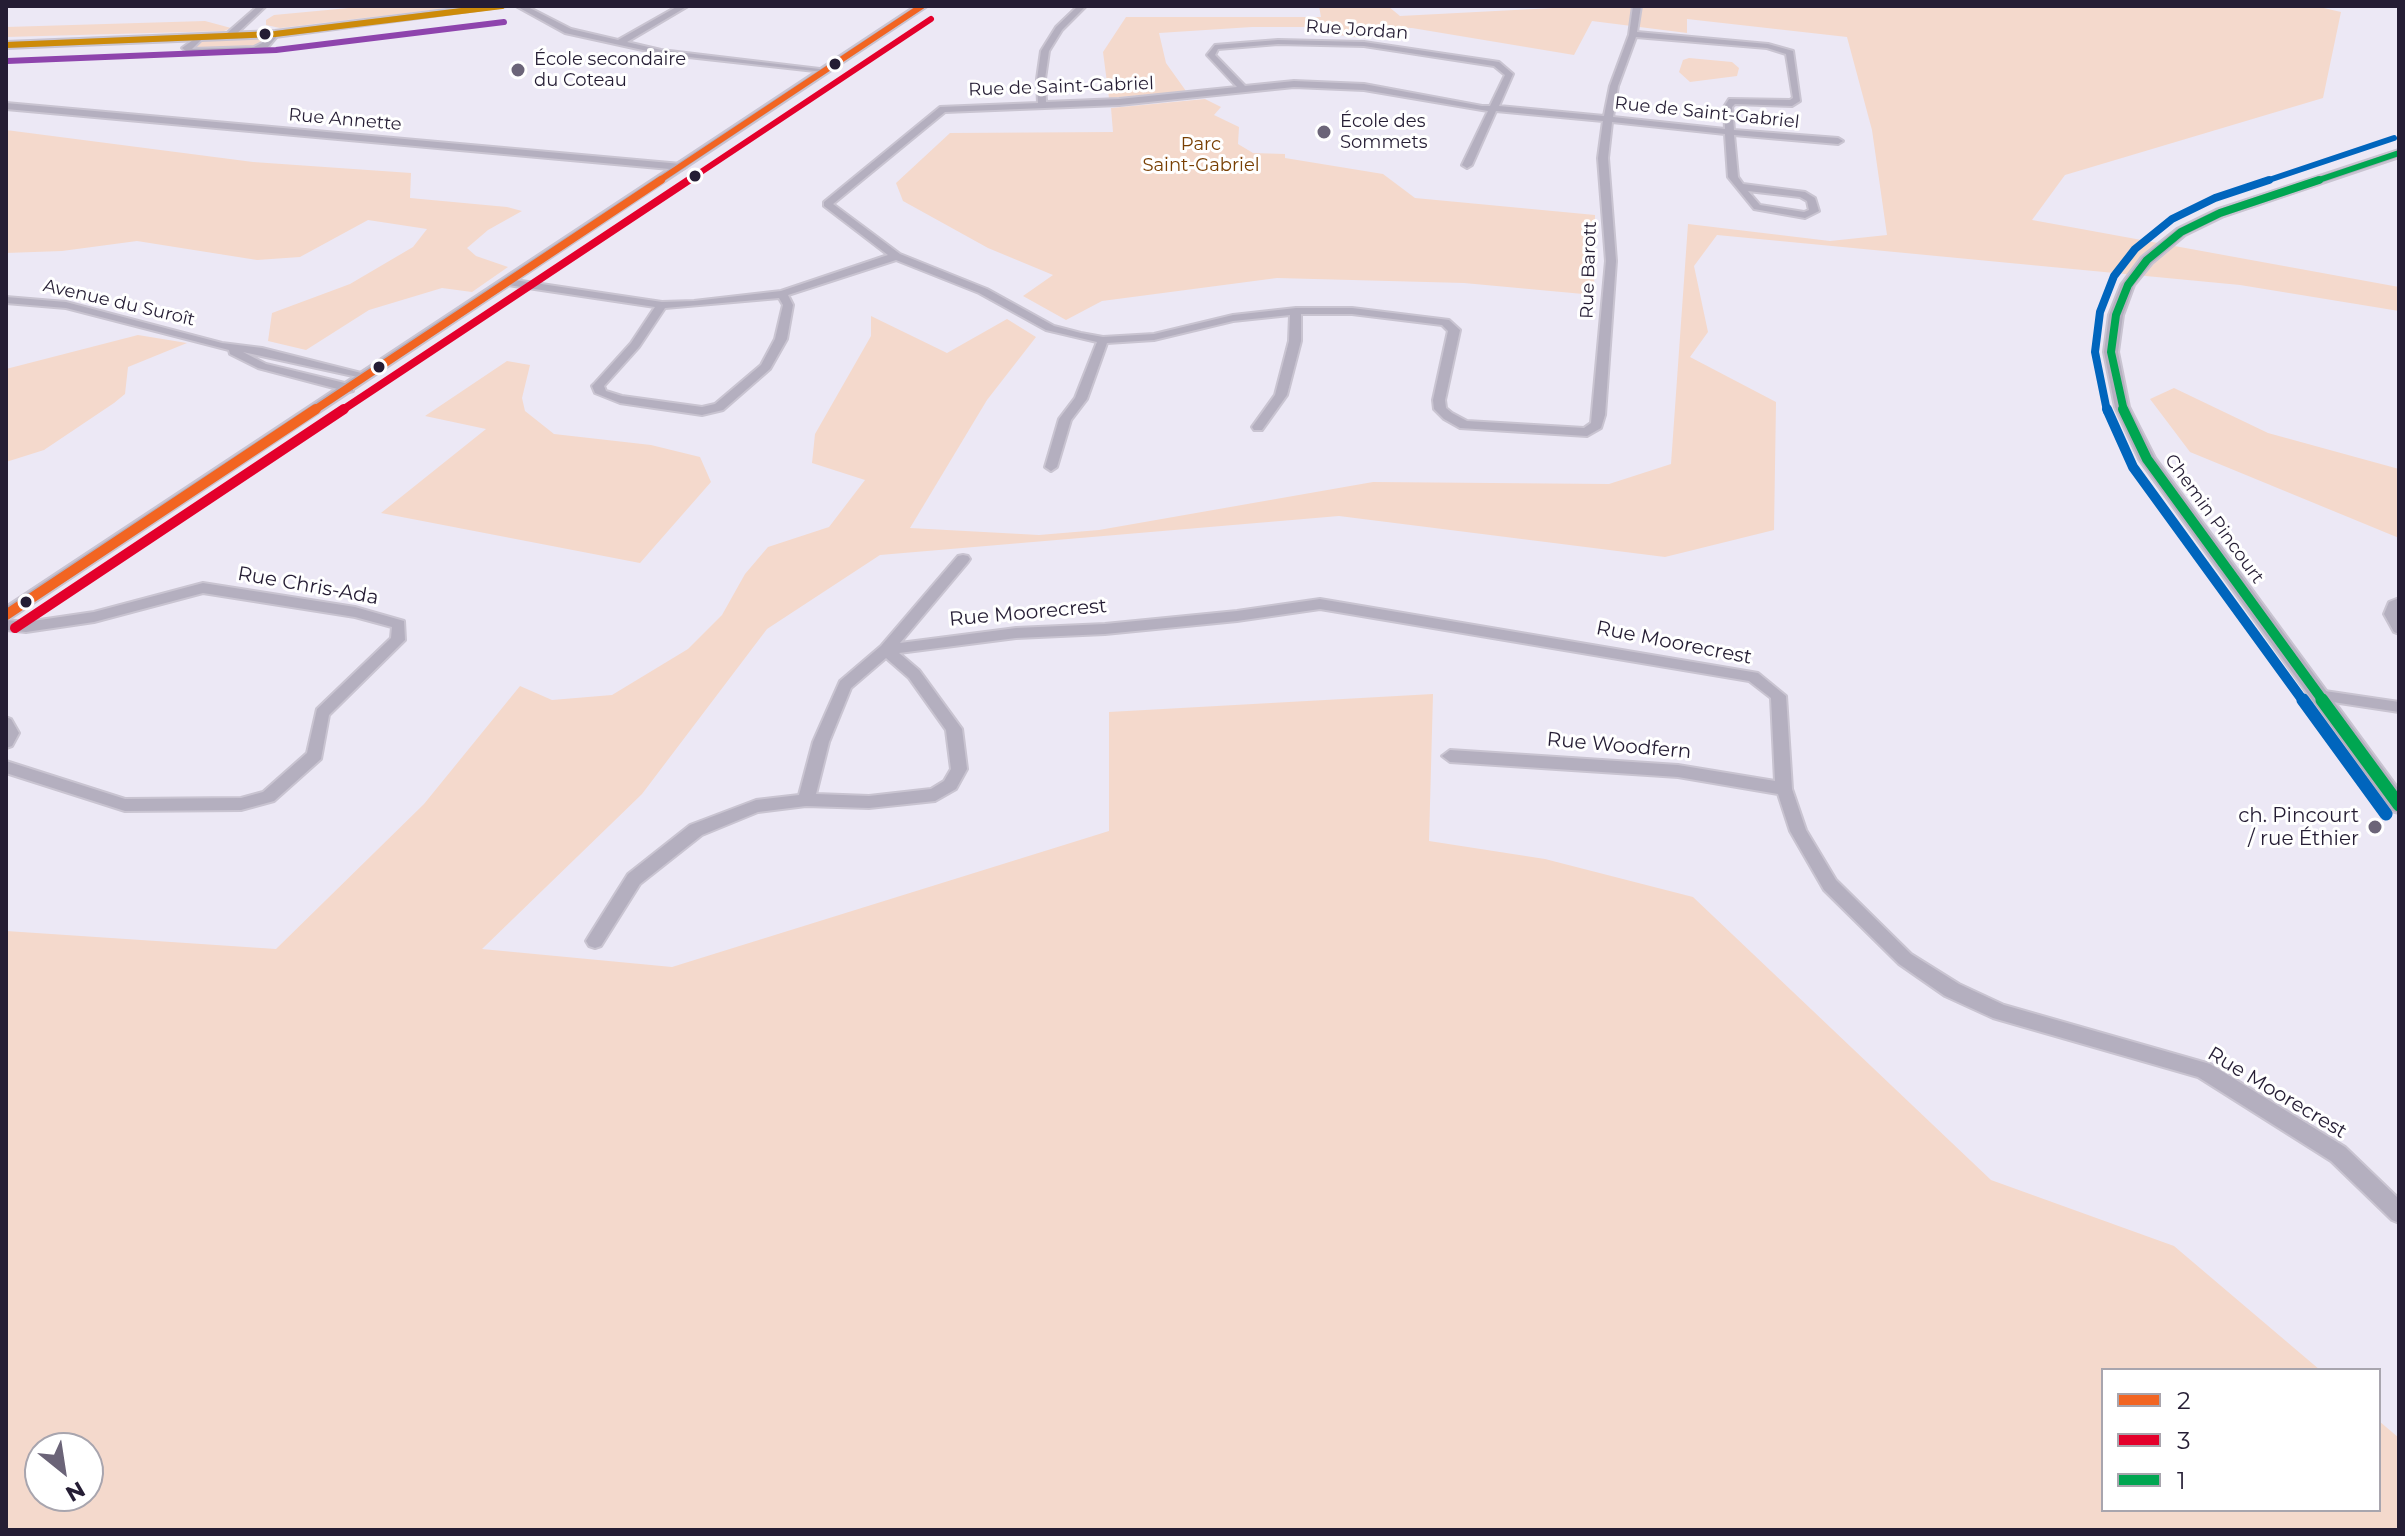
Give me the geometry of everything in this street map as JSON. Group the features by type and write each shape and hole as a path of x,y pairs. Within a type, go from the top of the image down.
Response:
{"street":[{"path":"229,36 262,6"},
{"path":"6,45 275,34 397,22 502,6"},
{"path":"520,6 568,31 619,43 698,57 824,70"},
{"path":"619,43 684,6"},
{"path":"7,616 922,6"},
{"path":"1042,106 1041,79 1045,51 1059,29 1082,6"},
{"name":"Rue Barott","path":"1533,430 1587,432 1597,425 1611,261 1603,158 1614,86 1633,34 1637,6"},
{"path":"200,37 186,48 190,52 255,49 265,45 275,34"},
{"path":"1633,34 1768,46 1790,53 1797,99 1792,103 1732,101 1728,107 1733,177 1740,187 1757,207 1764,210 1805,215 1814,211 1812,200 1802,194 1740,187"},
{"name":"Rue Jordan","path":"1242,88 1211,55 1215,47 1278,42 1364,44 1496,64 1509,74 1492,108"},
{"name":"Rue de Saint-Gabriel","path":"1533,430 1464,425 1440,409 1454,330 1445,322 1352,311 1296,311 1233,318 1154,337 1103,340 1050,328 983,291 896,256 827,204 943,109 1119,102 1242,88 1343,84 1492,108 1838,141"},
{"name":"Rue Annette","path":"6,106 681,167"},
{"path":"1467,165 1492,108"},
{"name":"Chemin Pincourt","path":"2399,153 2230,209 2181,232 2134,275 2121,300 2112,333 2115,382 2133,433 2147,459 2399,805"},
{"path":"508,282 662,305 782,294 896,256"},
{"path":"662,305 635,345 598,386 601,393 620,399 702,411 719,407 766,367 781,339 788,305 782,294"},
{"name":"Avenue du Suroît","path":"6,300 66,305 222,346 262,351 367,376"},
{"path":"1258,427 1281,395 1295,341 1296,311"},
{"path":"1051,467 1065,419 1081,399 1103,340"},
{"name":"Avenue du Suroît","path":"222,346 262,366 349,388"},
{"path":"806,800 821,742 845,685 886,650 963,559"},
{"name":"Rue Chris-Ada","path":"6,767 125,805 241,804 268,797 315,755 322,713 398,640 399,624 355,612 203,588 94,617 26,627 7,616"},
{"path":"2399,603 2394,605 2391,614 2399,629"},
{"name":"Rue Moorecrest","path":"886,650 1016,633 1105,629 1320,604 1753,677 1778,696 1784,789 1798,831 1830,885 1905,959 1952,990 2000,1012 2203,1070 2338,1154 2399,1213"},
{"path":"595,941 634,879 696,830 756,806 806,800 869,802 935,795 950,785 959,769 954,729 914,674 886,650"},
{"path":"2318,695 2399,707"},
{"path":"6,723 11,733 6,742"},
{"name":"Rue Woodfern","path":"1450,756 1678,771 1784,789"}],"green space":[{"path":"370,6 464,6 280,28 266,25 266,20 274,15"},
{"path":"1319,6 1388,6 1400,16 1591,6 2315,6 2341,12 2323,98 2065,175 2032,220 2399,287 2399,311 2240,285 1717,235 1694,266 1708,332 1690,357 1776,402 1774,530 1665,557 1339,516 880,555 767,629 642,794 482,949 672,967 1109,831 1109,712 1433,694 1429,841 1545,859 1693,897 1991,1180 2174,1246 2318,1368 2101,1368 2101,1512 2381,1512 2381,1423 2399,1438 2399,1530 6,1530 6,931 276,949 424,804 520,686 552,700 612,695 688,649 722,615 745,574 768,547 829,527 865,480 812,463 815,434 871,336 871,316 947,353 1007,319 1036,337 987,400 910,528 1039,535 1099,530 1373,482 1609,484 1671,464 1688,224 1830,241 1887,235 1872,130 1847,37 1687,19 1687,33 1592,21 1574,55 1412,28 1380,27 1370,39 1339,35 1341,27 1252,27 1159,33 1166,63 1186,91 1109,98 1103,52 1126,17 1321,17"},
{"path":"205,21 231,28 224,31 6,37 6,27"},
{"path":"264,37 260,45 248,48 193,48 199,42 214,39"},
{"path":"1683,60 1732,62 1739,68 1737,76 1690,82 1679,72"},
{"name":"Parc Saint-Gabriel","path":"1205,99 1221,107 1214,115 1239,127 1238,144 1253,153 1285,154 1285,158 1383,174 1415,198 1595,215 1594,295 1464,283 1277,278 1102,301 1066,320 1023,296 1053,275 988,248 903,201 896,183 950,133 1113,132 1111,108"},
{"path":"6,130 253,162 411,173 410,198 522,211 488,230 467,248 476,256 508,267 472,292 442,288 369,310 306,350 268,341 272,313 350,284 413,247 427,229 368,220 300,257 257,260 137,241 62,251 6,253"},
{"path":"138,335 187,343 128,367 125,394 114,403 44,450 6,462 6,369"},
{"path":"507,361 530,365 522,398 525,411 554,434 651,445 700,457 711,482 640,563 381,513 486,429 425,416"},
{"path":"2174,388 2268,433 2399,469 2399,538 2190,452 2150,399"}],"transit line":[{"path":"6,45 275,34 502,6"},
{"name":"2","path":"6,615 922,6"},
{"name":"3","path":"15,628 931,19"},
{"path":"7,61 276,50 504,22"},
{"path":"2386,814 2133,467 2107,411 2095,352 2100,312 2114,276 2135,249 2172,219 2215,198 2394,138"},
{"name":"1","path":"2399,153 2220,213 2181,232 2147,260 2128,285 2116,315 2111,352 2122,407 2147,459 2399,805"}],"place":[{"name":"École secondaire du Coteau","path":"518,70"},
{"name":"École des Sommets","path":"1324,132"},
{"name":"ch. Pincourt / rue Éthier","path":"2375,827"}]}
